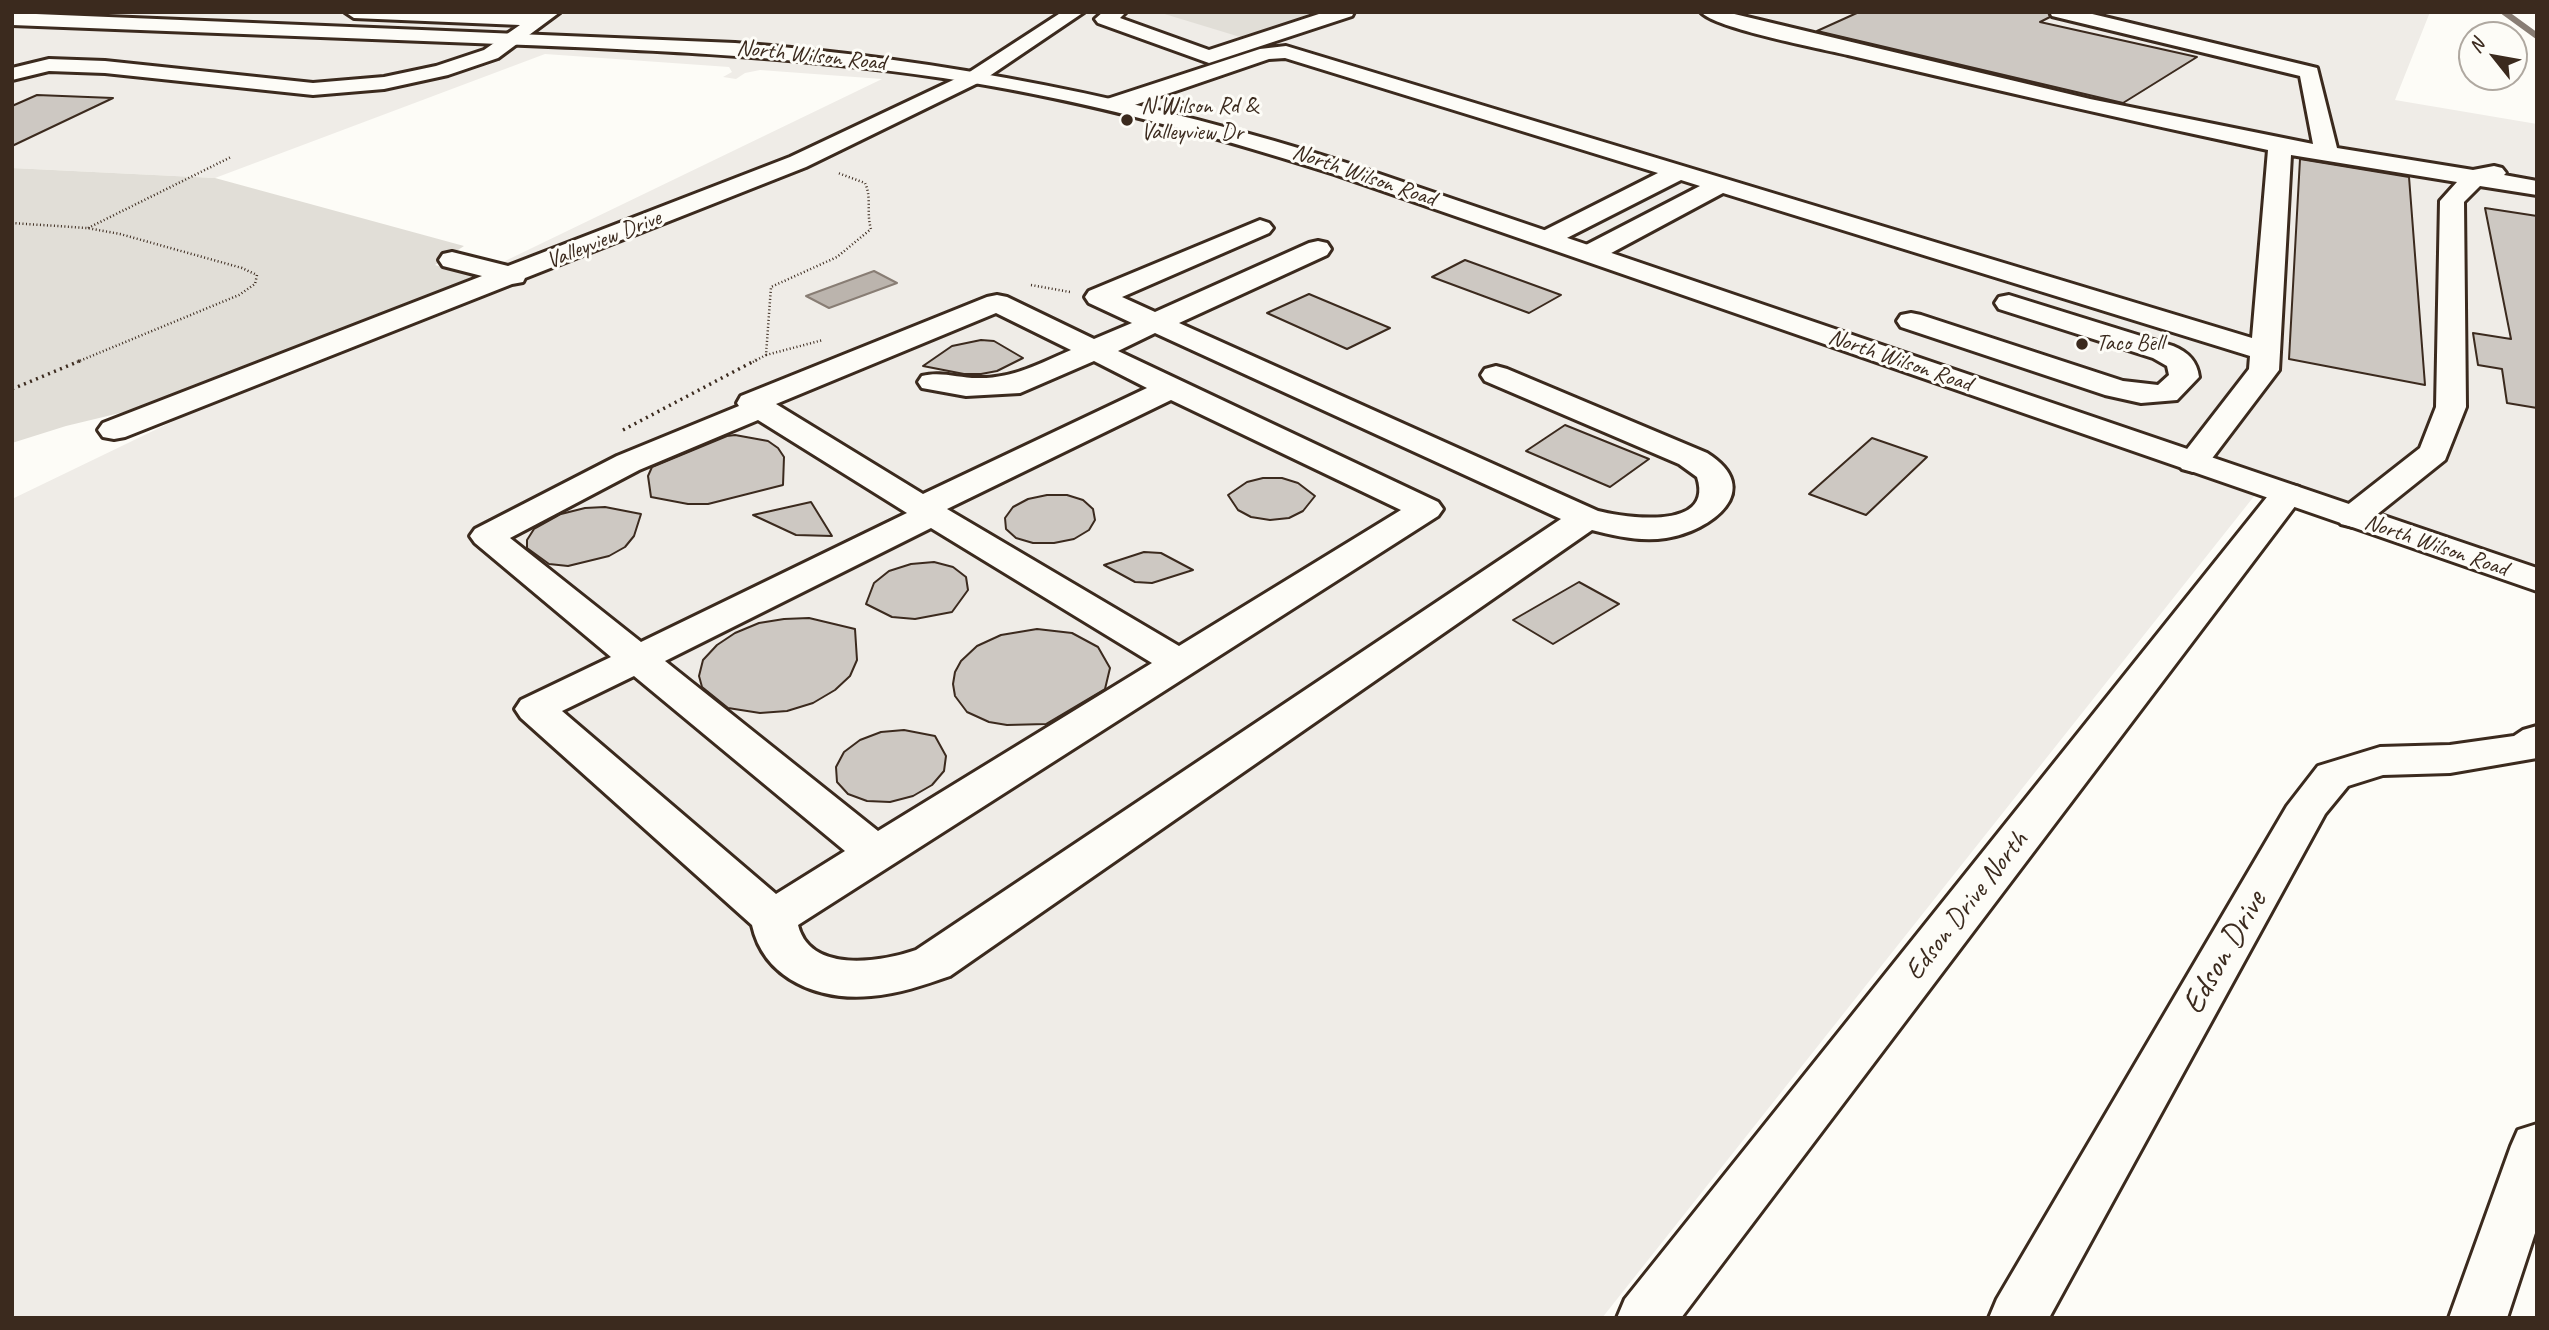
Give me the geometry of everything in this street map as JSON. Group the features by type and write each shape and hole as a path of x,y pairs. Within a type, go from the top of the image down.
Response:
{"street":[{"path":"354,12 545,16"},
{"name":"Valleyview Drive","path":"114,430 513,276 798,162 975,77 1075,12"},
{"path":"1117,12 1105,19 1232,65"},
{"path":"1209,57 1345,12"},
{"path":"1710,12 1725,19 1834,46 2090,106 2280,146 2537,188"},
{"path":"2059,12 2310,72 2326,153"},
{"path":"12,74 49,65 105,67 313,89 384,83 441,71 491,54 545,16"},
{"name":"North Wilson Road","path":"12,19 514,38 773,52 889,64 975,77 1127,107 1273,145 2537,580"},
{"path":"1127,107 1232,65 1267,53 1286,52 2265,351"},
{"path":"1127,107 1284,58 1286,52"},
{"path":"2193,462 2263,370 2280,146"},
{"path":"2353,517 2434,453 2451,407 2452,201 2475,177 2537,165"},
{"path":"1548,239 1679,172"},
{"path":"1591,253 1721,185"},
{"path":"1260,228 1100,297 1586,518 1623,527 1667,528 1705,514 1715,497 1715,480 1703,465 1681,452 1496,375"},
{"path":"933,382 959,388 992,388 1020,384 1318,249"},
{"path":"452,260 513,276"},
{"path":"773,918 1426,509 996,303 752,403 1179,663"},
{"path":"1911,321 2128,392 2166,394 2184,377 2183,366 2178,358 2008,303"},
{"path":"1171,388 535,709 773,918 778,939 792,957 813,971 840,978 872,979 904,975 933,963 1586,518"},
{"path":"760,408 628,463 487,536 875,852"},
{"name":"Edson Drive North","path":"1646,1318 2287,494"},
{"name":"Edson Drive","path":"2018,1318 2308,806 2333,776 2380,761 2450,760 2525,748 2537,739"},
{"path":"2478,1318 2537,1146"}],"path":[{"path":"87,228 231,157"},
{"path":"621,431 766,355 771,287 837,258 871,229 866,217 871,194 865,183 798,162"},
{"path":"12,223 87,228 120,234 242,268 257,275 255,284 239,295 12,389"}],"shaded area":[{"path":"41,12 2430,12 2395,100 2537,124 2537,577 2263,485 1602,1318 12,1318 12,499 882,79 760,70 745,73 736,79 723,77 732,72 729,67 545,54 215,178 12,168 12,20"},
{"path":"1158,12 1314,12 1323,15 1250,40"},
{"path":"12,168 215,178 464,246 435,265 473,276 415,304 178,399 66,426 12,443"},
{"path":"874,271 897,283 829,308 806,296"}],"building":[{"path":"1859,12 2048,12 2050,17 2040,22 2197,57 2123,103 1817,31"},
{"path":"37,95 113,98 12,146 12,106"},
{"path":"2300,159 2409,177 2425,385 2289,359"},
{"path":"2485,208 2537,216 2537,408 2507,403 2502,369 2478,365 2473,333 2511,339"},
{"path":"1465,260 1561,295 1529,313 1432,277"},
{"path":"1309,294 1390,328 1347,349 1267,313"},
{"path":"981,340 994,341 1023,358 997,371 981,374 964,374 923,366 952,346"},
{"path":"1565,425 1649,459 1610,487 1526,451"},
{"path":"735,435 768,441 778,448 784,457 783,485 708,504 688,504 651,497 648,476 652,467"},
{"path":"1872,438 1927,457 1866,515 1809,494"},
{"path":"1263,478 1282,478 1298,483 1315,496 1303,511 1289,518 1270,520 1251,517 1238,510 1228,495 1247,482"},
{"path":"1067,495 1083,500 1093,509 1095,520 1089,530 1074,539 1033,543 1016,538 1006,529 1005,518 1013,507 1028,499"},
{"path":"811,502 832,536 796,535 753,515"},
{"path":"605,507 641,514 634,536 625,547 609,556 568,566 549,564 527,548 527,540 534,529 561,514 585,508"},
{"path":"1144,552 1161,553 1193,570 1152,583 1135,582 1104,565"},
{"path":"934,562 953,567 966,577 968,590 952,612 915,619 892,617 866,604 874,583 889,571 911,564"},
{"path":"1579,582 1619,604 1553,644 1513,620"},
{"path":"809,618 855,629 857,660 850,676 835,690 813,703 787,711 760,713 728,708 702,687 699,676 703,660 717,645 735,633 759,623"},
{"path":"1037,629 1072,633 1098,647 1110,668 1105,689 1046,724 1007,725 989,722 967,712 955,696 953,684 961,661 977,646 1001,635"},
{"path":"904,730 935,736 946,756 944,771 932,785 913,796 890,802 867,801 848,794 837,782 836,767 844,752 860,740 881,732"}],"waterway":[{"path":"2504,12 2537,36"}],"place":[{"name":"N Wilson Rd & Valleyview Dr","path":"1127,120"},
{"name":"Taco Bell","path":"2082,344"}]}
